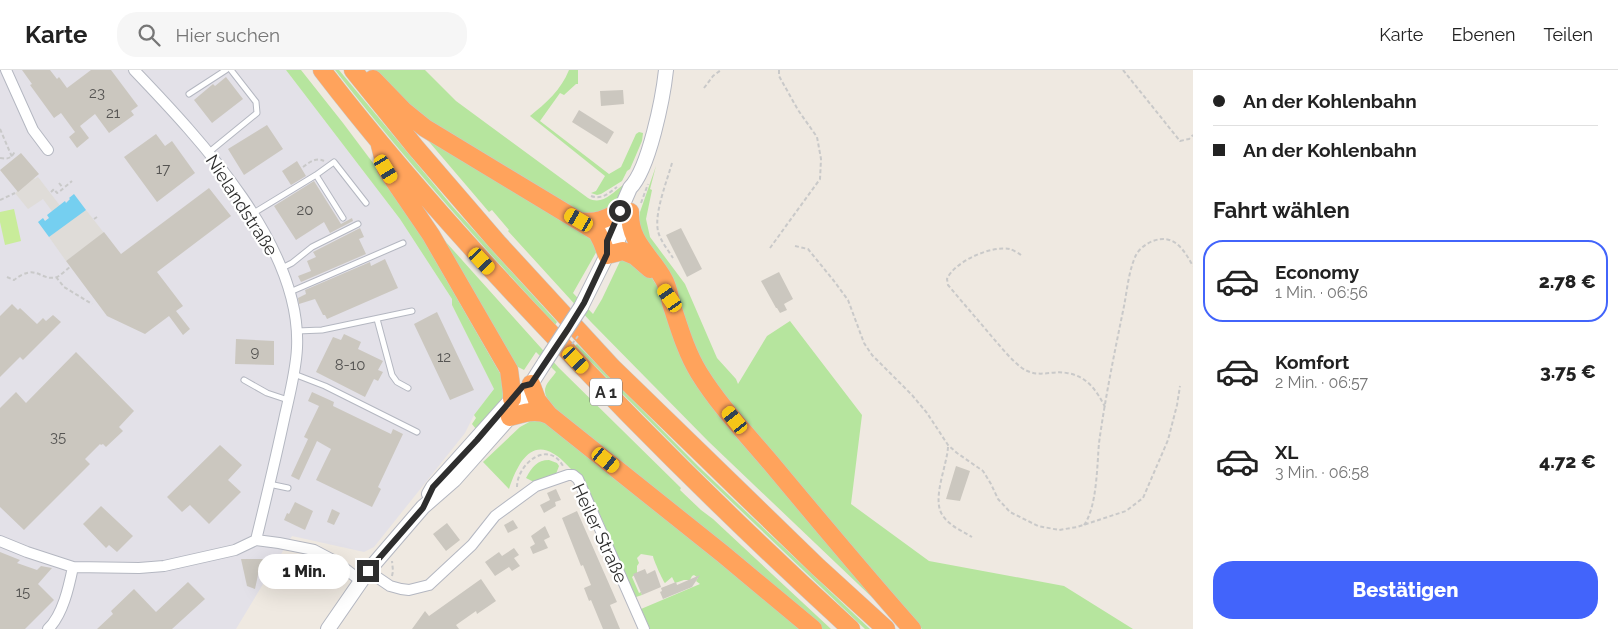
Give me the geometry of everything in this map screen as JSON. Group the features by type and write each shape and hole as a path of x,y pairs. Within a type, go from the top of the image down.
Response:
{"highway":[{"name":"A 1","path":"322,70 421,191 482,261 616,403 799,582 851,629"},
{"name":"A 1","path":"353,70 416,148 497,242 612,367 818,567 886,629"},
{"path":"363,70 404,111 425,128 597,232 607,254 624,251 635,256 651,270 670,298"},
{"path":"378,139 386,169 431,235 508,370 512,399"},
{"path":"579,220 596,222 625,212 635,238 664,278 690,357 710,390 912,629"},
{"path":"508,370 524,379 532,381 537,400 550,415 813,629"},
{"path":"510,417 528,412 550,415"}],"main road":[{"path":"328,629 364,576 423,508 454,480 510,417 584,303 607,254 616,248 625,212 638,191 636,182 649,149 666,70"},
{"path":"423,508 433,487 523,386 532,381"}],"street":[{"path":"6,70 33,130 48,150"},
{"name":"Nielandstraße","path":"134,70 174,112 220,166 277,255 290,292 297,331 294,374 256,540"},
{"name":"Heiler Straße","path":"256,540 314,550 364,576 390,586 409,590 429,585 472,545 495,516 536,486 573,475 578,479 644,629"},
{"path":"0,541 27,552 73,566 139,568 164,566 235,550 256,540"},
{"path":"48,629 57,616 68,593 73,566"}],"lane":[{"path":"189,94 226,70"},
{"path":"208,153 257,113 256,102 231,70"},
{"path":"252,214 334,162 366,203"},
{"path":"316,175 344,218"},
{"path":"282,268 312,248 358,224"},
{"path":"290,292 403,243"},
{"path":"297,331 322,330 412,311"},
{"path":"377,319 392,375 397,382 408,388"},
{"path":"294,374 325,386 417,432"},
{"path":"244,380 266,393 288,400"},
{"path":"269,484 288,488"}],"path":[{"path":"704,88 713,76 722,70"},
{"path":"770,248 820,179 821,159 816,137 798,110 779,76 778,70"},
{"path":"1124,70 1180,141 1189,139 1193,135"},
{"path":"0,129 12,157"},
{"path":"0,158 8,159 12,157 15,151"},
{"path":"303,167 318,159 330,165"},
{"path":"672,163 657,225 660,236 673,258"},
{"path":"51,192 54,189 57,193 72,181"},
{"path":"59,183 63,188"},
{"path":"591,196 602,197 617,187"},
{"path":"0,200 14,193"},
{"path":"1084,525 1092,505 1105,407 1115,350 1136,254 1148,242 1161,238 1170,239 1183,249 1193,266"},
{"path":"795,246 808,249 834,281 848,300 864,343 872,355 912,395 927,413 948,445 983,471 998,499 1010,512 1038,526 1059,530 1084,525 1126,511 1143,498 1168,440 1180,386"},
{"path":"1021,255 1010,249 997,249 963,261 947,279 948,285 1007,354 1021,367 1029,372 1038,374 1067,372 1078,377 1090,383 1105,407"},
{"path":"7,277 14,280 25,272 30,272 56,277 70,267"},
{"path":"56,277 64,287 92,304"},
{"path":"948,445 948,459 938,493 939,509 943,517 952,526 972,538"},
{"path":"517,500 517,481 531,460 538,456 546,454 554,456 561,462 568,475"}],"shaded area":[{"path":"0,70 286,70 400,219 452,299 452,305 494,389 474,415 465,433 374,547 364,552 292,536 236,629 0,629"},
{"path":"38,177 71,220 86,210 104,233 66,261 49,237 63,226 43,199 28,209 15,193"}],"green space":[{"path":"286,70 301,70 400,199 501,375 504,396 476,429 472,424 476,418 474,415 494,389 452,305 452,299 400,219"},
{"path":"335,70 339,70 452,206 557,322 555,325 415,168"},
{"path":"374,70 425,70 456,101 588,198 602,200 623,185 620,197 615,206 587,217 443,135 383,81"},
{"path":"569,70 578,70 578,84 564,95 560,93 540,121 609,174 621,167 636,134 639,132 643,133 642,141 630,169 622,181 597,195 591,193 596,191 605,176 530,116 557,90"},
{"path":"425,137 587,231 598,249 573,293 593,314 622,257 650,275 659,289 671,324 879,604 708,441 591,322 508,231 492,210 489,212"},
{"path":"656,166 650,189 652,190 646,219 650,237 685,284 717,358 736,379 738,384 767,336 790,321 862,415 851,504 929,561 1064,586 1133,629 922,629 709,379 639,233 640,212"},
{"path":"14,209 21,241 5,245 0,212"},
{"path":"436,231 559,368 681,488 680,490 831,629 822,629 556,409 547,398 545,390 556,372 536,352 524,370 516,366"},
{"path":"577,344 698,466 870,629 865,629 696,468 575,346"},
{"path":"531,417 544,418 804,629 650,629 641,609 700,584 696,581 698,578 694,575 690,580 675,583 672,577 665,583 653,556 641,554 637,558 639,563 637,573 632,577 639,593 641,592 642,595 636,597 600,515 584,484 577,473 548,451 532,452 525,457 509,489 483,462 520,427 531,421"},
{"path":"549,460 557,463 559,466 556,474 536,483 526,478 535,465 541,461"}],"water":[{"path":"74,194 86,210 49,237 38,222 43,218 45,221 49,218 47,215 65,201 66,203"}],"building":[{"path":"22,70 50,70 57,79 59,77 67,88 91,70 111,70 138,106 131,111 134,115 109,133 95,114 80,126 89,138 77,148 69,137 75,132 61,113 54,118 30,85 32,84"},
{"path":"226,77 243,99 212,123 194,100 213,84 215,86"},
{"path":"623,90 624,104 601,106 600,91"},
{"path":"579,110 614,132 607,144 572,122"},
{"path":"267,125 283,149 244,175 228,149"},
{"path":"156,134 165,146 172,141 195,173 157,202 124,157"},
{"path":"21,153 39,174 18,192 0,170"},
{"path":"297,161 306,176 291,185 282,171"},
{"path":"314,181 341,224 352,218 353,221 330,233 324,222 296,240 274,206"},
{"path":"209,188 231,216 157,272 183,306 176,311 190,329 183,335 169,316 145,334 107,316 66,261 104,232 121,254"},
{"path":"360,228 364,237 359,239 366,254 301,282 298,276 311,271 307,261 316,257 313,252"},
{"path":"681,228 702,269 687,277 666,235"},
{"path":"385,259 398,288 327,319 315,299 299,304 298,298 306,294 305,290 370,262 371,266"},
{"path":"779,272 793,299 784,304 787,310 780,313 761,281"},
{"path":"12,304 18,310 20,308 37,324 43,318 46,321 53,315 61,322 23,360 20,357 0,377 0,316"},
{"path":"437,312 474,390 450,400 414,324"},
{"path":"344,334 361,342 358,349 383,361 378,370 383,372 378,381 374,379 365,397 316,372 333,337 341,340"},
{"path":"236,339 274,341 274,365 235,364"},
{"path":"76,352 134,411 119,427 123,431 106,447 100,444 85,459 90,464 24,530 0,507 0,408 16,392 26,403"},
{"path":"312,392 334,402 333,406 391,434 393,429 403,434 378,487 381,489 372,507 316,480 331,449 317,441 299,480 291,476 308,439 304,437 319,406 308,401"},
{"path":"220,445 242,465 228,480 241,492 209,524 190,505 182,512 167,497"},
{"path":"956,466 970,471 960,501 946,499"},
{"path":"556,489 561,500 555,502 556,506 544,513 540,505 550,500 547,493"},
{"path":"295,502 313,511 305,530 284,520"},
{"path":"101,506 133,536 117,552 109,545 106,548 83,524"},
{"path":"332,509 340,513 334,525 327,522"},
{"path":"577,511 617,602 610,605 620,629 603,629 584,588 591,585 583,565 581,566 562,518"},
{"path":"513,520 518,528 508,533 504,525"},
{"path":"447,523 460,540 446,551 433,534"},
{"path":"545,526 550,537 544,540 548,548 533,554 530,547 535,544 531,536"},
{"path":"514,548 519,555 514,558 520,566 512,571 509,567 495,576 485,562 499,552 502,556"},
{"path":"0,552 20,560 17,563 37,570 41,566 52,568 38,584 54,600 25,629 0,629"},
{"path":"241,559 266,559 265,570 259,570 255,589 247,586"},
{"path":"645,569 647,574 655,570 661,587 642,595 633,574"},
{"path":"700,575 692,587 663,599 660,592 662,591 661,588 676,582 677,585"},
{"path":"481,579 496,601 477,614 476,611 456,625 459,629 412,629 425,611 429,616"},
{"path":"188,582 205,599 172,629 97,629 113,614 111,611 134,589 156,612"}],"route":[{"path":"368,571 423,508 433,487 477,440 523,386 531,384 584,303 607,254 607,241 620,211"}]}
